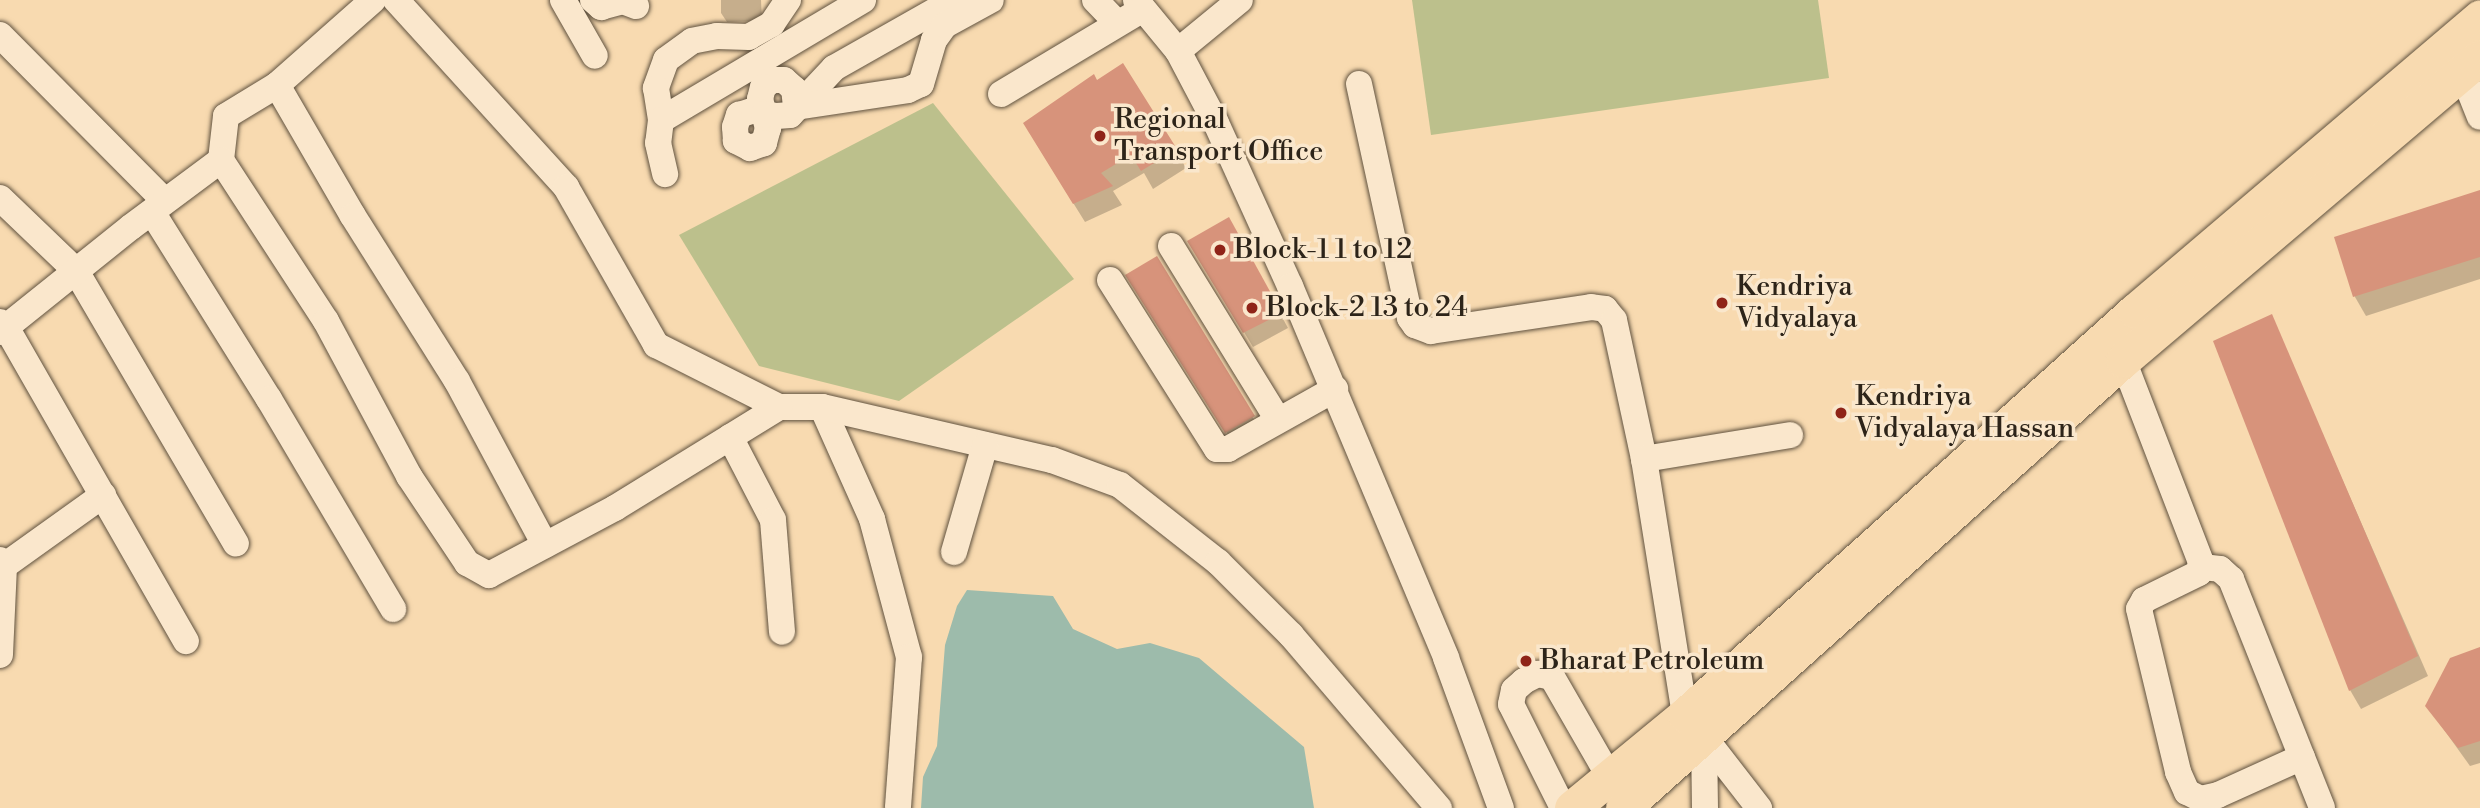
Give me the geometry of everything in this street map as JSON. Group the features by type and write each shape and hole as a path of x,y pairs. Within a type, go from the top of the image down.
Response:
{"main road":[{"path":"1623,808 1694,726 2480,17"},
{"path":"2114,349 2471,64"},
{"path":"1572,808 1609,776 1694,726"}],"street":[{"path":"373,0 277,85 226,116 221,160 326,321 409,476 467,563 489,575 615,508 779,407"},
{"path":"396,0 566,187 656,345 779,407 821,407 1087,471 1120,485 1218,562 1291,635 1439,808"},
{"path":"563,0 595,56"},
{"path":"593,0 601,7 623,1 636,6"},
{"path":"665,174 658,143 660,120 656,88 666,60 692,41 717,36 749,37 772,24 788,0"},
{"path":"660,120 863,0"},
{"path":"764,114 790,115 834,68 954,0"},
{"path":"796,107 908,90 921,84 934,40 945,25 991,0"},
{"path":"1095,0 1116,23"},
{"path":"1178,51 1240,0"},
{"path":"1001,94 1116,23 1140,5 1178,51 1216,123 1335,389 1446,658 1501,808"},
{"path":"0,35 158,207 393,609"},
{"path":"2471,64 2480,117"},
{"path":"1359,84 1410,318 1415,325 1431,331 1591,307 1605,309 1614,320 1644,459 1694,726 1705,808"},
{"path":"277,85 352,216 457,381 545,545"},
{"path":"186,641 103,495 2,327 221,160"},
{"path":"0,198 76,271 236,544"},
{"path":"1171,247 1278,420"},
{"path":"1110,280 1213,446 1228,449 1335,389"},
{"path":"2114,349 2202,567 2199,573 2144,600 2139,609 2178,772 2187,792 2201,799 2218,795 2302,757"},
{"path":"821,407 873,519 909,657 898,808"},
{"path":"1644,459 1790,435"},
{"path":"730,437 772,520 782,632"},
{"path":"954,552 985,445"},
{"path":"0,655 2,563 103,495"},
{"path":"2202,567 2220,569 2231,579 2322,808"},
{"path":"1563,808 1511,704 1514,690 1524,681 1538,674 1552,677 1609,776"},
{"path":"1694,726 1759,808"}],"green space":[{"path":"1412,0 1818,0 1829,78 1431,135"},
{"path":"933,103 1074,279 899,401 759,366 679,235"}],"shaded area":[{"path":"967,590 1053,596 1073,629 1117,649 1150,643 1199,658 1304,747 1314,808 921,808 923,777 937,746 945,645 957,606"}],"building":[{"name":"Regional Transport Office","path":"1123,63 1177,149 1141,171 1131,155 1101,173 1113,186 1073,204 1023,123 1094,74 1097,80"},
{"path":"2480,190 2480,257 2353,297 2334,237"},
{"path":"1229,217 1282,313 1243,333 1187,241"},
{"path":"1157,256 1255,416 1225,433 1125,275"},
{"path":"2272,314 2418,656 2349,691 2213,341"},
{"path":"2480,647 2480,741 2458,748 2425,706 2450,658"}],"place":[{"name":"Regional Transport Office","path":"1100,136"},
{"name":"Block-1 1 to 12","path":"1220,250"},
{"name":"Kendriya Vidyalaya","path":"1722,303"},
{"name":"Block-2 13 to 24","path":"1252,308"},
{"name":"Kendriya Vidyalaya Hassan","path":"1841,413"},
{"name":"Bharat Petroleum","path":"1526,661"}]}
